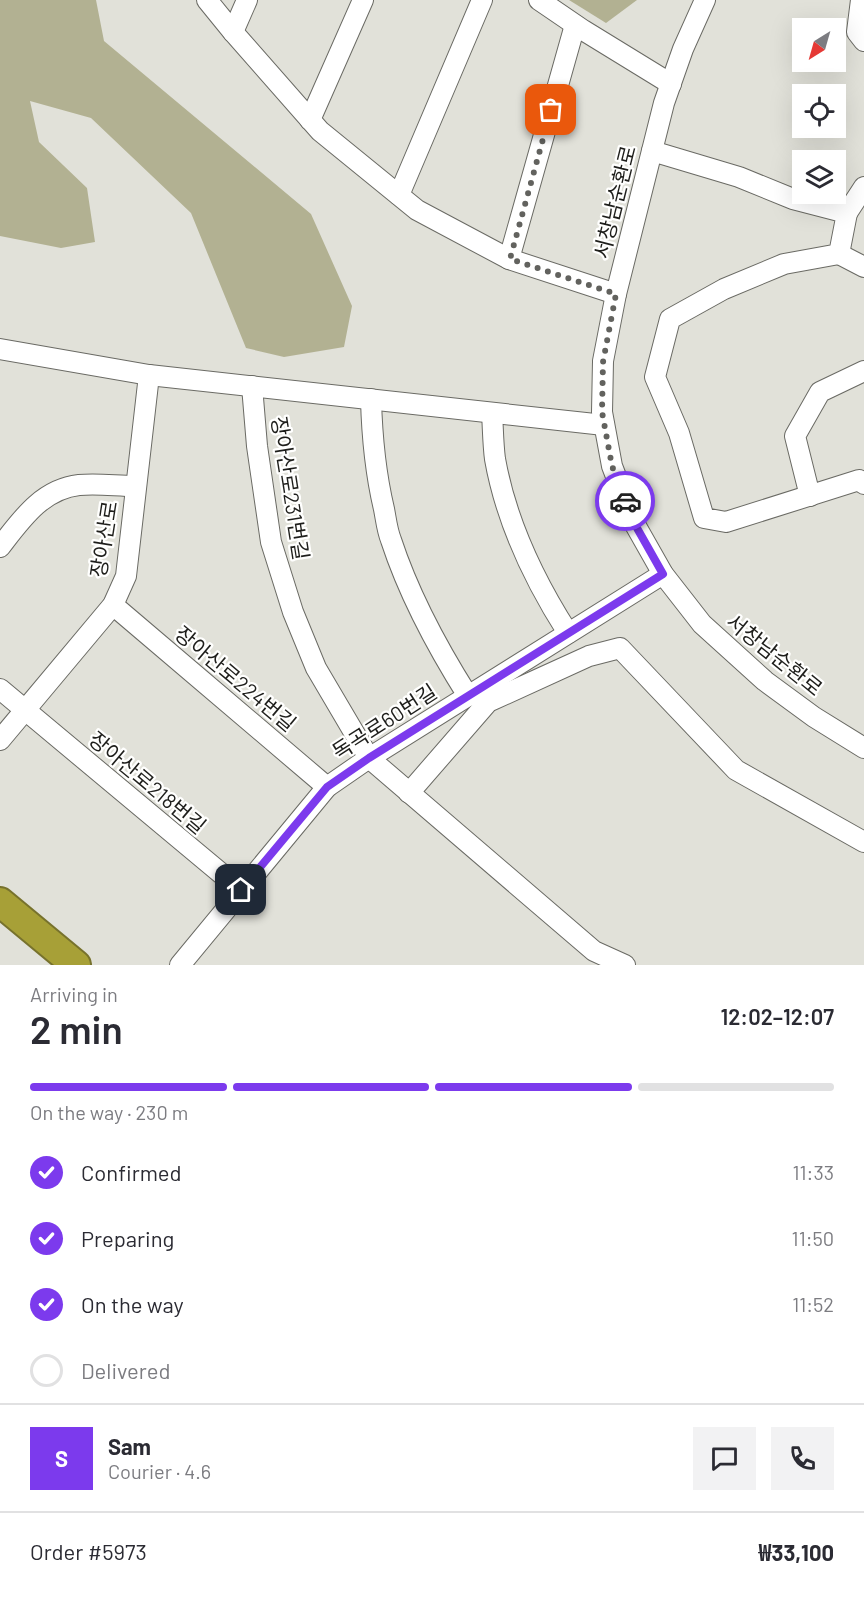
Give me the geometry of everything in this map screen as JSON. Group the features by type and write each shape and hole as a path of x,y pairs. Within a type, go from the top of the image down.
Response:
{"highway":[{"path":"1,903 76,965"}],"street":[{"path":"207,0 320,131 417,210 510,259 616,294"},
{"path":"233,32 248,0"},
{"path":"310,120 363,0"},
{"path":"399,195 482,0"},
{"path":"539,0 671,84"},
{"name":"서창남순환로","path":"705,0 683,49 664,103 616,294 603,362 602,412 612,466 633,521 663,574 702,624 765,681 814,717 864,748"},
{"path":"861,0 857,32 864,41"},
{"path":"510,259 575,25"},
{"path":"652,151 740,177 793,199 847,213"},
{"path":"839,254 847,213 864,187"},
{"path":"864,267 839,254 784,264 723,289 670,319 655,377 679,433 704,518 726,522 859,480 864,484"},
{"name":"장아산로231번길","path":"2,353 149,375 604,425"},
{"path":"810,496 795,436 820,392 864,371"},
{"name":"장아산로","path":"0,740 113,605 126,576 149,375"},
{"name":"장아산로231번길","path":"252,386 257,446 271,542 293,612 316,668 369,758 594,951 625,965"},
{"path":"371,399 376,474 390,539 411,593 442,655 468,696"},
{"path":"492,413 495,459 508,510 527,559 547,600 568,633"},
{"path":"0,547 41,499 58,490 78,485 135,486"},
{"name":"독곡로60번길","path":"180,965 327,787 369,758 663,574"},
{"name":"장아산로224번길","path":"113,605 327,787"},
{"path":"409,793 488,702 589,656 620,648 736,770 864,842"},
{"name":"장아산로218번길","path":"0,688 241,890"}],"green space":[{"path":"0,0 96,0 104,41 311,214 352,306 344,347 284,357 246,348 191,213 91,118 30,101 39,142 87,188 95,242 61,248 0,236"},
{"path":"569,0 637,0 606,23"}],"way so far":[{"path":"551,110 510,259 616,294 603,362 602,412 612,466 625,501"}],"route":[{"path":"241,890 327,787 353,768 663,574 633,521 625,501"}]}
